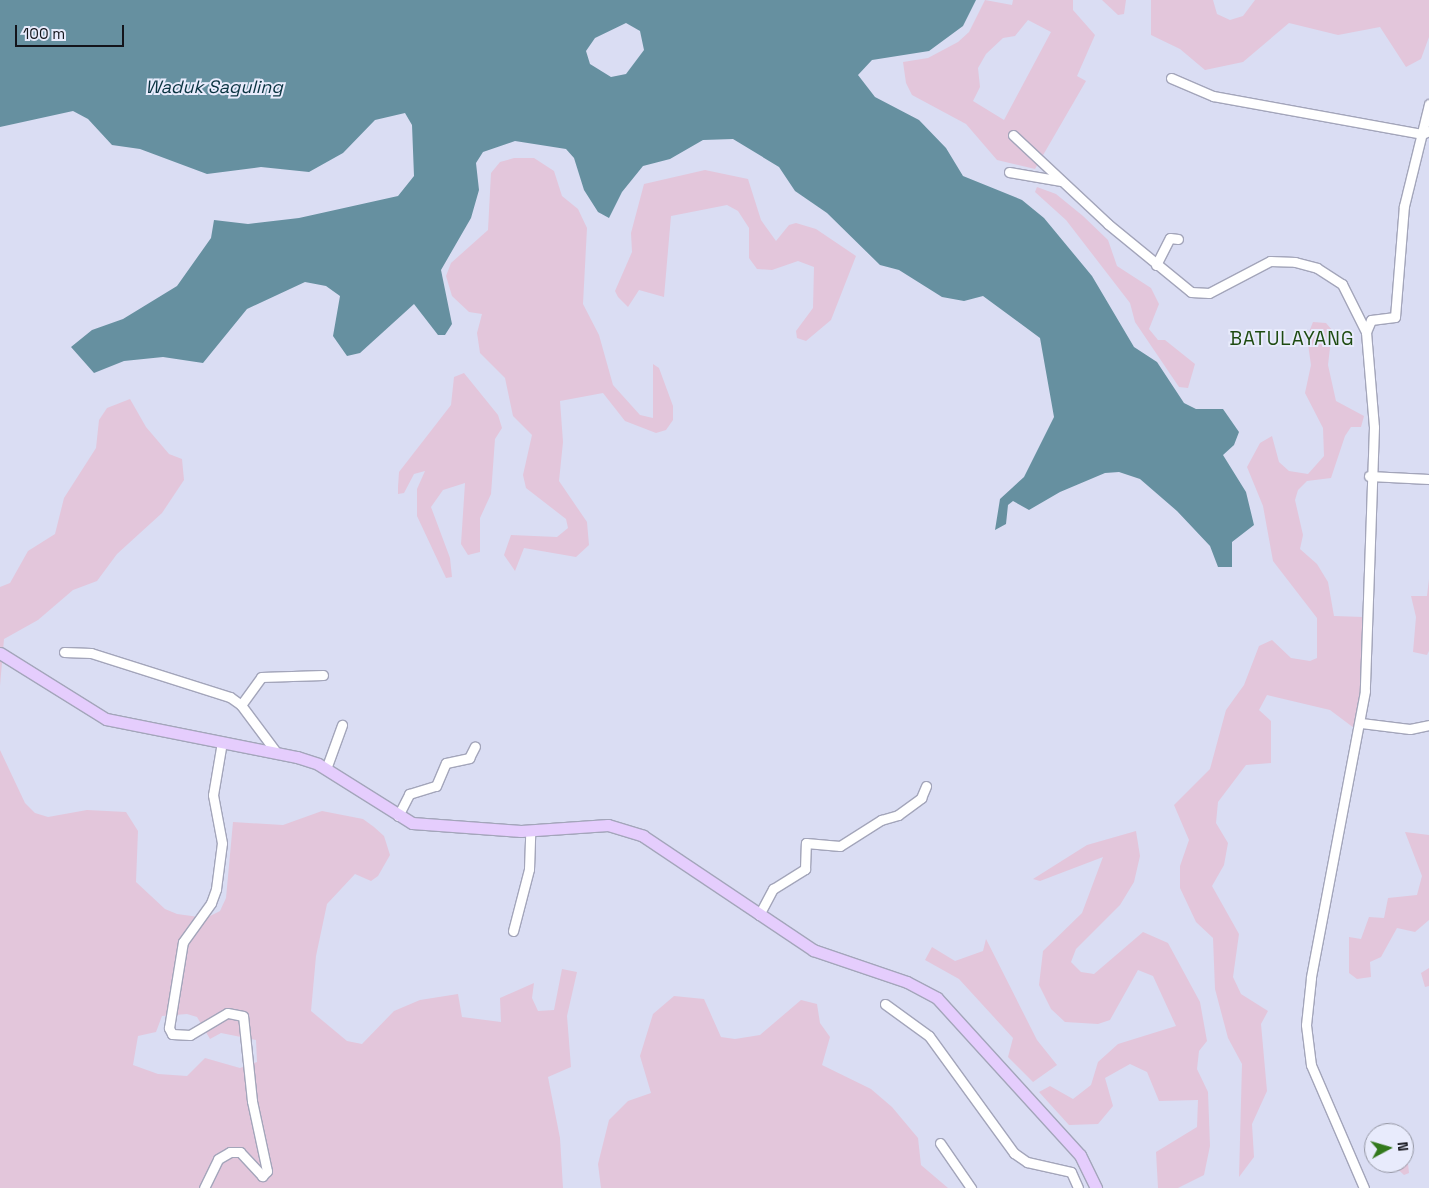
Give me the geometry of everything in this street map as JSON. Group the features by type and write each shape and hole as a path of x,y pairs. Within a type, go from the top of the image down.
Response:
{"main road":[{"path":"0,653 106,718 276,752 326,769 398,816 419,824 530,831 603,825 632,831 759,915 834,960 907,982 937,998 1080,1154 1096,1188"}],"street":[{"path":"1171,78 1213,96 1426,132"},
{"path":"1366,332 1371,320 1395,317 1404,206 1426,132 1429,104"},
{"path":"1013,135 1048,164 1062,181 1156,265 1191,292 1203,295 1270,261 1317,268 1342,284 1366,332 1374,427 1369,476 1361,723 1311,978 1306,1026 1312,1065 1364,1188"},
{"path":"1009,172 1062,181"},
{"path":"1156,265 1170,238 1178,239"},
{"path":"1369,476 1429,479"},
{"path":"64,652 101,656 230,697 241,705 276,752"},
{"path":"241,705 261,677 323,676"},
{"path":"1361,723 1410,729 1429,725"},
{"path":"326,769 342,724"},
{"path":"204,1188 218,1159 230,1152 240,1152 262,1176 267,1171 252,1101 242,1016 227,1013 194,1035 174,1035 169,1028 183,942 190,926 211,904 216,889 222,850 213,795 222,742"},
{"path":"398,816 408,794 436,786 446,764 469,758 475,746"},
{"path":"759,915 773,888 805,869 806,843 840,846 881,820 898,815 921,798 926,786"},
{"path":"513,931 529,869 530,831"},
{"path":"885,1004 929,1036 1014,1152 1027,1162 1072,1172 1078,1188"},
{"path":"940,1143 971,1188"}],"shaded area":[{"path":"985,0 1012,5 1013,0 1073,0 1073,10 1095,35 1077,76 1086,81 1035,169 997,160 966,124 912,95 906,83 903,62 928,58 958,42 969,32","holes":["1028,20 1051,32 1004,120 973,101 980,87 978,68 986,54 1003,38 1015,36"]},
{"path":"1102,0 1126,0 1124,14 1118,15"},
{"path":"1151,0 1213,0 1217,14 1230,20 1243,16 1255,0 1429,0 1429,37 1421,59 1406,67 1380,27 1338,35 1289,23 1243,62 1205,70 1180,49 1151,35"},
{"path":"514,158 534,158 554,171 562,196 578,209 587,228 583,304 599,335 613,385 640,415 653,418 653,364 659,368 673,406 673,420 666,430 656,433 625,421 603,393 560,401 563,442 559,481 587,522 589,545 576,557 524,548 515,571 504,555 511,535 557,537 568,528 566,519 526,488 523,475 532,435 513,416 505,378 480,353 477,333 482,314 469,312 452,296 446,276 451,263 488,230 491,173 500,162"},
{"path":"705,170 748,179 761,220 776,241 789,225 796,223 816,229 856,256 831,320 806,341 797,338 796,331 813,308 814,267 798,261 772,270 757,269 749,258 749,228 738,211 727,205 671,216 664,297 639,290 628,307 618,297 615,291 632,252 631,233 644,184"},
{"path":"1037,187 1056,194 1083,216 1108,240 1117,266 1151,288 1159,304 1149,329 1158,340 1165,340 1195,364 1188,388 1179,387 1135,322 1130,303 1066,220 1035,192"},
{"path":"1313,322 1326,323 1332,330 1328,365 1336,401 1364,416 1361,427 1351,427 1345,436 1331,478 1307,481 1298,490 1295,500 1303,535 1300,549 1317,564 1328,582 1334,616 1363,617 1362,680 1354,728 1330,710 1267,695 1259,710 1271,721 1271,763 1246,765 1218,802 1216,823 1228,843 1224,865 1212,886 1239,934 1233,977 1241,994 1268,1011 1261,1024 1267,1091 1252,1124 1254,1157 1239,1177 1242,1064 1228,1038 1215,989 1213,938 1196,922 1180,888 1180,866 1189,840 1174,805 1210,769 1226,710 1244,685 1259,646 1272,640 1291,658 1310,661 1317,658 1317,618 1273,561 1263,506 1247,467 1260,443 1272,436 1279,462 1289,471 1308,474 1324,456 1323,428 1305,393 1311,365 1307,337"},
{"path":"464,373 498,415 502,428 495,439 491,494 480,518 480,552 468,555 461,544 465,483 443,490 431,507 450,558 452,577 446,578 417,516 417,489 425,471 414,474 404,493 398,494 399,472 451,405 454,377"},
{"path":"130,399 146,427 169,454 182,459 184,480 162,513 117,554 97,581 73,590 38,620 4,639 0,686 0,587 10,583 28,551 55,534 64,498 96,448 99,420 107,408"},
{"path":"1429,579 1429,651 1427,655 1413,652 1416,617 1411,596 1427,596"},
{"path":"0,750 25,803 35,813 48,817 87,810 126,812 138,831 136,882 165,909 177,914 206,918 220,911 226,898 233,822 283,825 322,811 363,819 374,827 384,836 390,855 378,876 371,881 355,874 327,904 316,956 311,1011 347,1041 362,1044 394,1011 420,1000 458,994 462,1017 501,1022 500,998 534,983 532,998 538,1011 554,1010 562,969 577,972 567,1016 571,1067 548,1077 560,1138 563,1188 0,1188","holes":["187,1014 197,1017 210,1039 221,1033 256,1040 257,1062 240,1068 205,1058 187,1076 158,1074 133,1065 138,1036 156,1032 162,1016"]},
{"path":"1136,831 1140,856 1134,882 1120,905 1076,949 1071,962 1081,972 1094,974 1143,932 1168,943 1200,1002 1207,1041 1199,1051 1197,1069 1208,1092 1210,1146 1204,1175 1178,1188 1158,1188 1156,1152 1197,1127 1198,1100 1159,1101 1147,1072 1130,1064 1105,1078 1113,1106 1098,1124 1069,1125 1039,1092 1050,1086 1073,1099 1091,1085 1098,1062 1118,1044 1176,1026 1153,976 1138,970 1110,1020 1098,1024 1065,1022 1051,1009 1039,985 1043,951 1082,913 1103,857 1040,881 1033,879 1087,845"},
{"path":"1405,832 1429,835 1429,920 1415,932 1397,928 1381,957 1370,962 1371,977 1357,979 1349,973 1349,937 1361,939 1369,917 1384,918 1388,898 1417,895 1422,876"},
{"path":"986,939 1037,1040 1057,1065 1033,1082 1008,1057 1013,1038 959,979 925,960 932,947 955,961 983,951"},
{"path":"1429,968 1429,986 1425,987 1421,973"},
{"path":"674,996 704,999 721,1037 735,1039 760,1035 801,1000 817,1004 820,1023 830,1037 822,1065 871,1089 892,1107 918,1138 921,1165 948,1188 601,1188 598,1164 609,1120 628,1101 651,1093 640,1056 653,1014"}],"water":[{"name":"Waduk Saguling","path":"0,0 976,0 963,26 929,51 872,60 858,75 875,97 919,120 946,148 963,176 1022,200 1044,218 1092,276 1134,347 1157,362 1184,403 1196,409 1223,409 1239,432 1234,445 1223,455 1246,492 1254,525 1232,542 1232,567 1218,567 1210,546 1177,511 1140,479 1119,472 1105,473 1060,492 1029,510 1013,501 1008,505 1006,524 995,530 1000,499 1024,477 1054,417 1040,338 983,296 964,301 942,297 899,270 880,265 827,213 795,191 779,167 733,139 703,140 670,159 643,166 622,192 609,218 598,212 584,190 574,158 566,149 515,141 483,152 476,163 479,190 471,218 441,270 452,324 445,335 438,335 414,304 360,353 347,356 333,336 340,296 326,286 305,282 247,309 203,363 163,357 124,361 94,373 71,347 92,330 123,319 177,286 211,238 214,220 248,224 299,218 398,196 414,176 412,125 405,113 375,120 343,153 309,172 261,167 207,174 140,149 112,145 88,119 73,111 0,127","holes":["626,23 640,31 644,50 626,74 611,77 590,64 586,51 595,38"]}],"district":[{"name":"BATULAYANG","path":"1292,339"}]}
